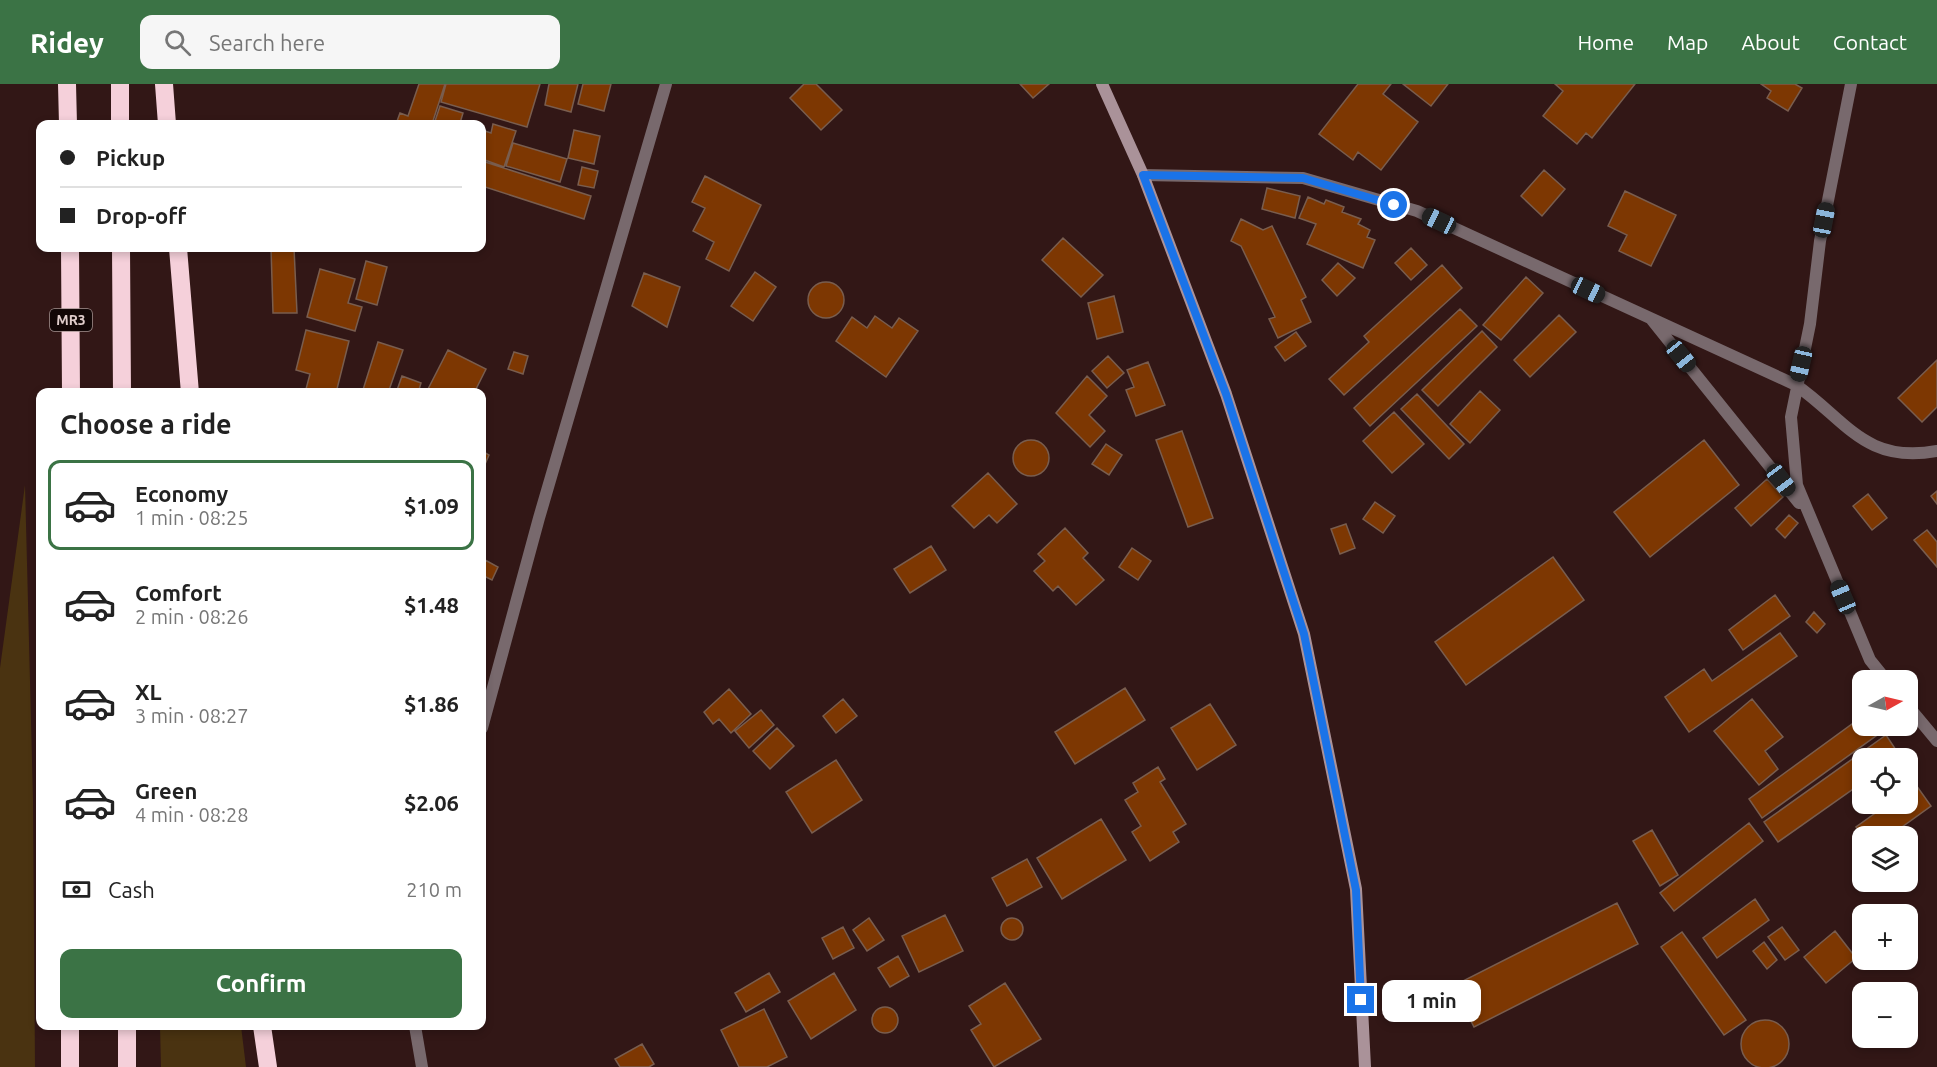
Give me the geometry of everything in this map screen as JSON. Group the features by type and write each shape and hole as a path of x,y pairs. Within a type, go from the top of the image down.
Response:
{"highway":[{"path":"67,84 68,120"},
{"path":"120,84 120,120"},
{"path":"164,84 167,120"},
{"name":"MR3","path":"70,252 71,388"},
{"path":"121,252 122,388"},
{"path":"178,252 190,388"},
{"path":"70,1030 70,1067"},
{"path":"127,1030 128,1067"},
{"path":"263,1030 268,1067"}],"street":[{"path":"486,713 539,518 666,84"},
{"path":"1102,84 1143,175 1226,394 1304,634 1356,890 1365,1067"},
{"path":"1851,84 1820,241 1810,324 1791,417 1797,485 1807,514 1870,660 1878,670"},
{"path":"1143,175 1303,178 1418,211 1796,385 1817,400 1839,423 1885,452 1913,456 1937,451"},
{"path":"1652,320 1807,514"},
{"path":"1918,718 1937,741"},
{"path":"416,1030 422,1067"}],"shaded area":[{"path":"25,485 33,799 35,1067 0,1067 0,668"},
{"path":"160,1030 241,1030 246,1067 161,1067"}],"building":[{"path":"419,84 445,84 433,120 397,120 400,113 408,116"},
{"path":"446,84 540,84 527,127 441,102"},
{"path":"549,84 578,84 571,112 545,105"},
{"path":"583,84 611,84 604,111 578,104"},
{"path":"804,84 816,84 842,110 821,130 790,98"},
{"path":"1020,84 1049,84 1033,98"},
{"path":"1358,84 1391,84 1383,94 1418,122 1381,170 1358,152 1353,160 1319,134"},
{"path":"1403,84 1448,84 1431,106"},
{"path":"1555,84 1635,84 1592,138 1586,133 1577,144 1543,116 1563,91"},
{"path":"1761,84 1795,84 1802,88 1788,111 1767,98 1771,91"},
{"path":"440,106 463,113 461,120 435,120"},
{"path":"493,124 516,131 504,167 486,160 486,131 491,133"},
{"path":"574,130 600,136 594,164 568,158"},
{"path":"513,143 567,159 560,182 506,166"},
{"path":"486,162 591,196 584,219 486,187"},
{"path":"582,167 598,171 594,188 578,185"},
{"path":"1544,170 1565,189 1542,216 1521,196"},
{"path":"705,176 761,205 729,271 706,259 714,242 693,231 705,208 692,202"},
{"path":"1267,188 1300,196 1295,218 1262,209"},
{"path":"1625,191 1676,215 1651,266 1619,251 1627,235 1608,226"},
{"path":"1308,197 1324,204 1326,200 1344,207 1342,212 1361,219 1358,224 1370,230 1367,237 1375,240 1363,268 1307,244 1316,224 1299,218"},
{"path":"1241,219 1263,230 1272,226 1306,297 1301,300 1311,322 1278,338 1269,319 1275,317 1241,246 1231,241"},
{"path":"1063,238 1103,275 1081,297 1042,260"},
{"path":"1411,248 1427,265 1411,280 1395,263"},
{"path":"271,252 294,252 297,313 273,313"},
{"path":"366,261 387,267 377,305 356,299"},
{"path":"1338,263 1355,278 1337,296 1322,280"},
{"path":"1442,265 1462,288 1344,395 1329,379 1369,342 1364,336"},
{"path":"320,269 355,279 348,303 362,307 355,331 307,317"},
{"path":"755,272 776,287 753,321 731,306"},
{"path":"644,273 680,287 667,327 632,306"},
{"path":"1526,277 1543,293 1501,340 1483,325"},
{"path":"826,282 839,287 844,300 839,313 826,318 813,313 808,300 813,287"},
{"path":"1114,296 1123,332 1097,339 1088,303"},
{"path":"1460,309 1477,326 1370,426 1354,408"},
{"path":"1559,315 1576,332 1530,377 1514,360"},
{"path":"875,316 892,328 899,318 918,331 886,377 836,341 852,317 867,328"},
{"path":"306,330 349,341 337,388 306,388 310,374 296,370"},
{"path":"1482,331 1497,347 1438,406 1422,390"},
{"path":"1296,332 1306,346 1285,361 1275,347"},
{"path":"378,342 403,350 390,388 364,388"},
{"path":"448,350 486,369 476,388 429,388"},
{"path":"514,352 528,356 523,374 508,369"},
{"path":"1108,356 1124,373 1107,388 1092,371"},
{"path":"1937,360 1937,407 1922,422 1898,398"},
{"path":"1148,362 1165,405 1136,416 1126,390 1134,387 1127,370"},
{"path":"402,376 421,383 420,388 398,388"},
{"path":"1087,376 1107,396 1089,415 1105,431 1090,447 1056,413"},
{"path":"1480,391 1500,410 1470,443 1450,424"},
{"path":"1417,394 1464,444 1449,459 1401,409"},
{"path":"1394,412 1424,444 1392,473 1363,441"},
{"path":"1182,431 1213,518 1188,527 1156,440"},
{"path":"1031,440 1044,445 1049,458 1044,471 1031,476 1018,471 1013,458 1018,445"},
{"path":"1704,440 1739,485 1650,557 1614,512"},
{"path":"1106,444 1122,455 1109,475 1092,464"},
{"path":"988,473 1017,504 997,523 989,515 974,528 952,506"},
{"path":"1767,479 1783,497 1751,526 1735,508"},
{"path":"1937,491 1937,504 1931,496"},
{"path":"1868,494 1887,518 1872,530 1853,506"},
{"path":"1375,502 1395,516 1383,533 1363,519"},
{"path":"1789,515 1798,523 1785,538 1776,529"},
{"path":"1346,524 1355,548 1340,554 1331,529"},
{"path":"1065,528 1088,553 1083,558 1104,580 1076,605 1058,586 1053,591 1034,571 1045,561 1038,554"},
{"path":"1927,530 1937,542 1937,567 1914,540"},
{"path":"931,546 946,570 910,593 894,569"},
{"path":"1132,548 1151,561 1138,580 1119,567"},
{"path":"1553,557 1584,600 1466,685 1435,642"},
{"path":"486,561 498,567 492,580 486,577"},
{"path":"1775,595 1790,616 1743,650 1729,630"},
{"path":"1814,612 1825,624 1817,633 1806,622"},
{"path":"1780,633 1797,656 1689,732 1665,697 1704,669 1712,681"},
{"path":"1125,688 1145,720 1075,764 1055,732"},
{"path":"729,689 751,714 731,733 719,719 713,724 704,712"},
{"path":"843,699 857,716 836,733 823,716"},
{"path":"1752,699 1783,737 1765,751 1778,769 1759,785 1714,731"},
{"path":"1210,704 1236,745 1197,770 1171,728"},
{"path":"761,710 774,725 749,748 735,731"},
{"path":"1852,724 1852,736 1876,736 1859,748 1852,748 1852,753 1762,818 1749,799"},
{"path":"777,728 794,746 770,769 753,751"},
{"path":"1887,736 1895,748 1868,748"},
{"path":"1852,759 1852,790 1778,842 1764,822"},
{"path":"836,760 862,800 812,833 786,792"},
{"path":"1158,767 1165,779 1160,782 1186,824 1173,832 1179,842 1150,861 1132,832 1141,826 1125,800 1138,792 1133,783"},
{"path":"1918,788 1931,806 1903,826 1857,826 1874,814 1918,814"},
{"path":"1101,819 1126,860 1062,899 1037,858"},
{"path":"1749,823 1763,841 1674,911 1660,893"},
{"path":"1652,830 1678,875 1660,886 1633,841"},
{"path":"1027,859 1042,887 1007,906 992,878"},
{"path":"1755,899 1769,920 1717,958 1703,938"},
{"path":"1617,903 1638,944 1474,1027 1453,986"},
{"path":"945,915 963,951 919,972 902,936"},
{"path":"869,918 884,940 867,951 853,930"},
{"path":"1012,918 1022,925 1023,929 1016,939 1012,940 1002,933 1001,929 1008,919"},
{"path":"843,927 854,948 833,959 822,938"},
{"path":"1782,927 1799,950 1785,960 1768,937"},
{"path":"1835,931 1852,953 1852,961 1826,983 1804,957"},
{"path":"1682,932 1746,1020 1724,1035 1661,947"},
{"path":"1764,942 1777,960 1767,969 1753,951"},
{"path":"898,956 909,976 890,987 878,968"},
{"path":"769,973 780,992 746,1012 735,993"},
{"path":"834,973 856,1010 811,1039 788,1001"},
{"path":"1005,983 1041,1039 994,1067 971,1030 981,1024 969,1006"},
{"path":"885,1007 894,1011 898,1020 894,1029 885,1033 876,1029 872,1020 876,1011"},
{"path":"764,1009 787,1057 767,1067 739,1067 721,1030"},
{"path":"1765,1020 1782,1027 1789,1044 1782,1061 1765,1068 1748,1061 1741,1044 1748,1027"},
{"path":"642,1044 654,1064 649,1067 620,1067 615,1059"}],"route":[{"path":"1361,1000 1356,890 1304,634 1226,394 1143,175 1303,178 1394,205"}]}
